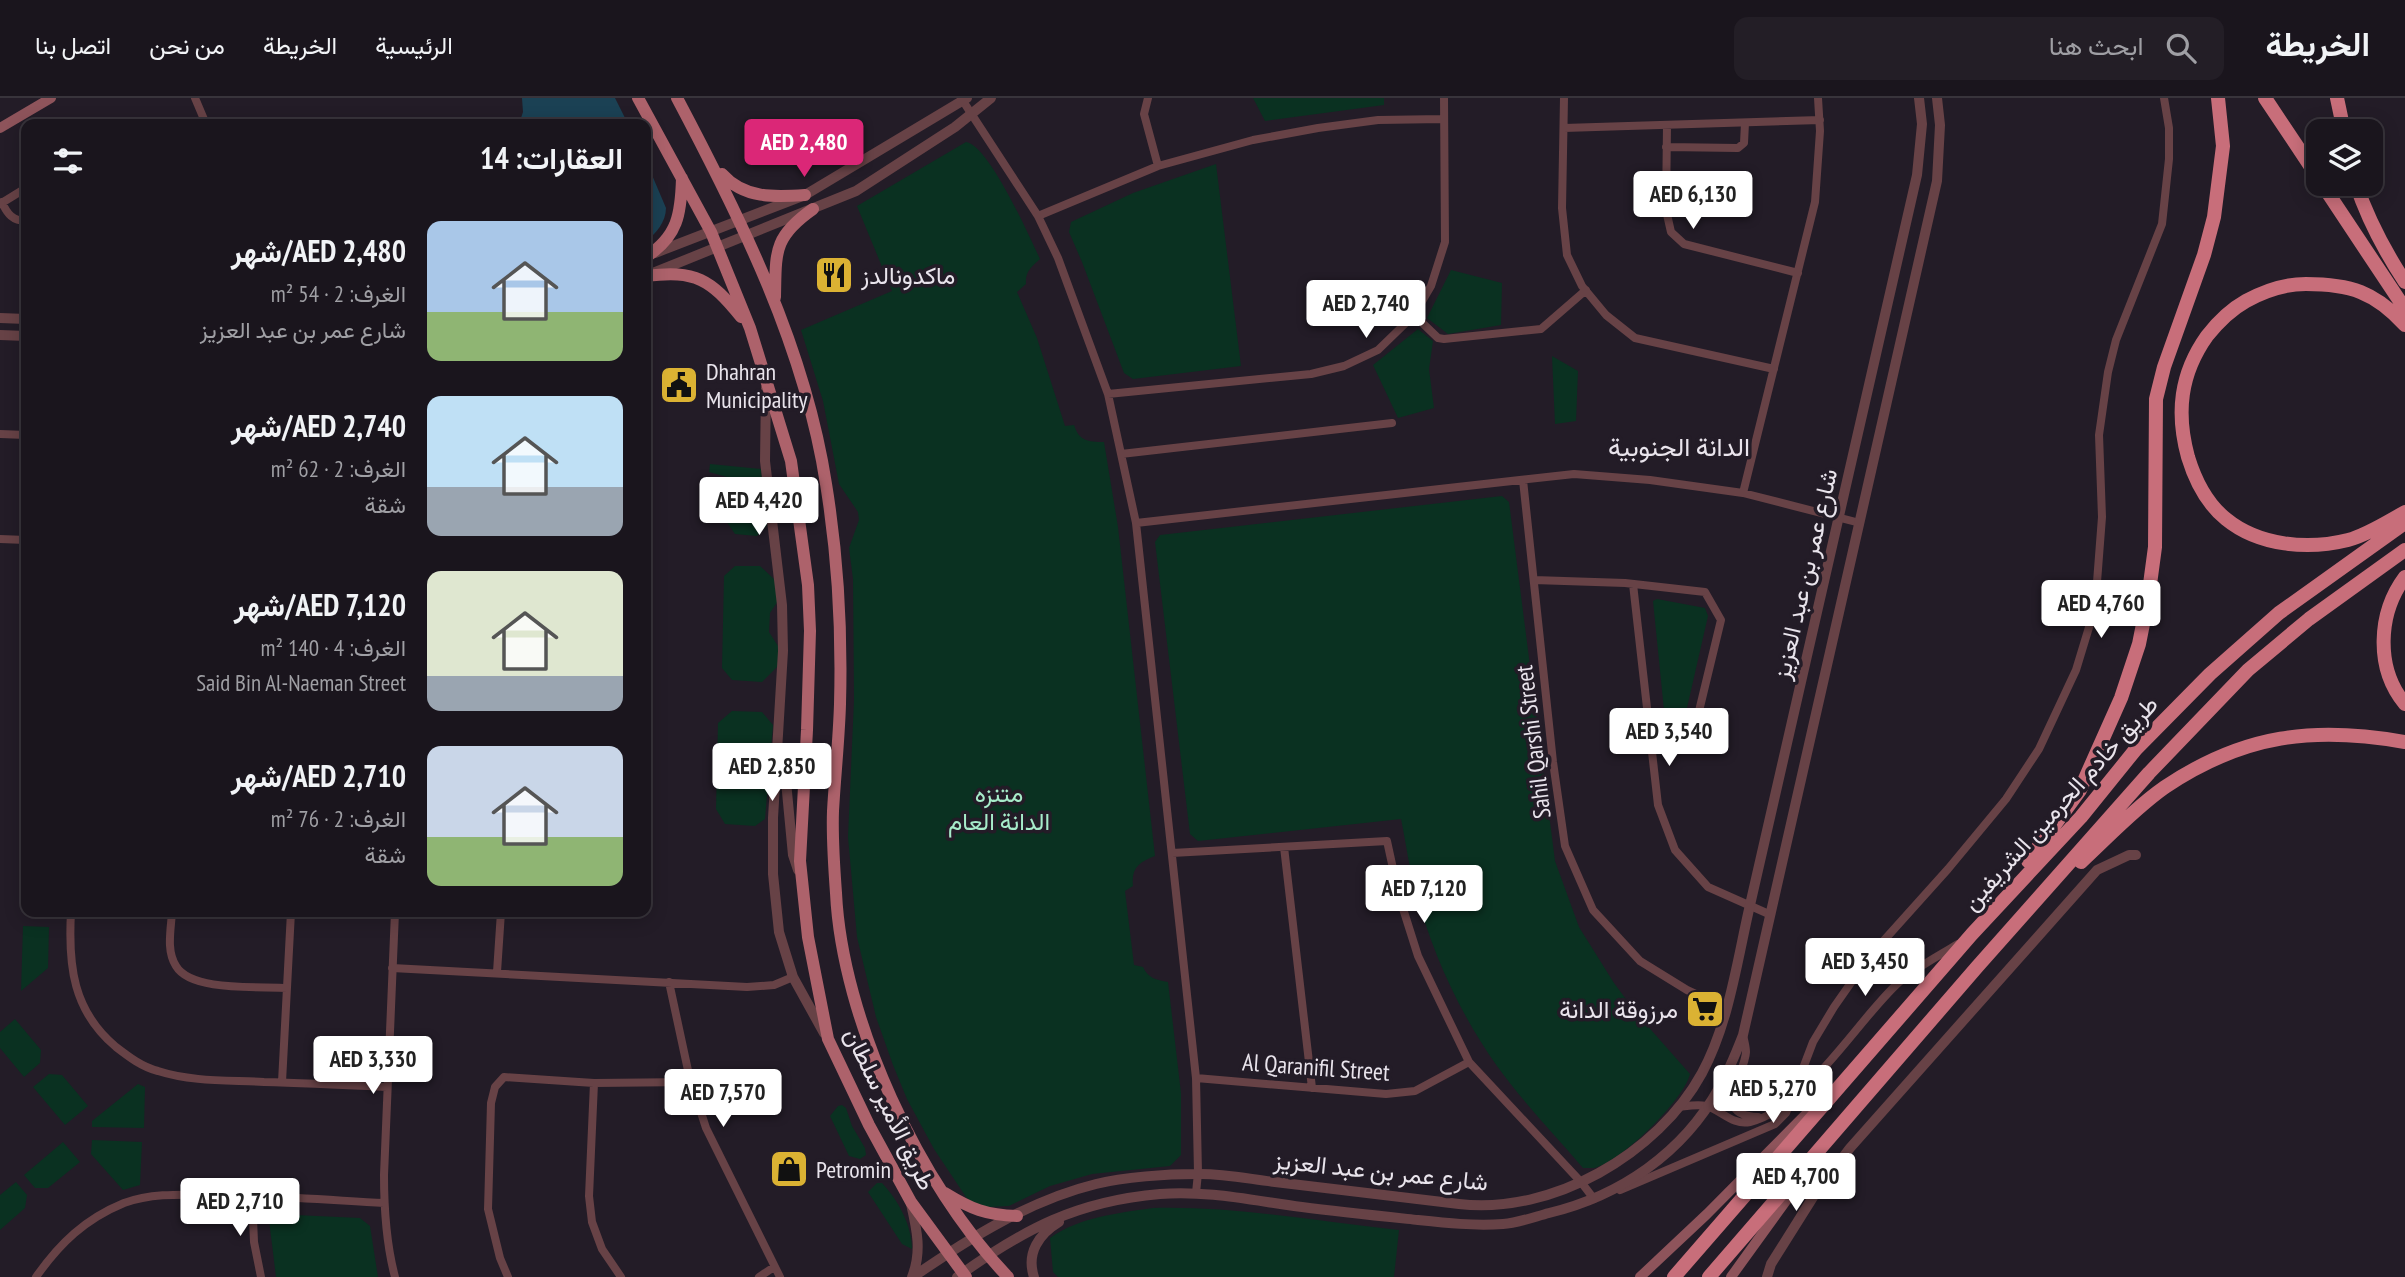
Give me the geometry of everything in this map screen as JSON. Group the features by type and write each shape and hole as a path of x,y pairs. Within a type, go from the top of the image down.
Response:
{"highway":[{"path":"1972,934 2080,790 2121,698 2139,644 2155,547 2157,399 2164,367 2204,255 2214,217 2223,146 2218,98"},
{"path":"2265,98 2306,160"},
{"path":"2337,98 2341,119"},
{"path":"2330,196 2405,309"},
{"path":"2361,196 2379,240 2405,282"},
{"path":"2405,325 2390,308 2373,296 2342,286 2291,284 2264,291 2237,306 2218,322 2198,349 2185,376 2180,407 2182,436 2193,474 2208,500 2227,520 2256,536 2283,544 2324,544 2351,539 2405,512"},
{"name":"طريق خادم الحرمين الشريفين","path":"1674,1277 1972,934 2081,817 2136,749 2210,674 2279,613 2405,523"},
{"name":"طريق خادم الحرمين الشريفين","path":"1709,1277 2148,773 2248,670 2309,619 2405,550"},
{"path":"2405,577 2396,589 2387,614 2383,640 2386,667 2396,693 2405,704"},
{"path":"2023,915 2164,788 2216,759 2239,749 2283,737 2322,733 2366,735 2405,742"}],"main road":[{"path":"0,128 51,98"},
{"name":"طريق الأمير سلطان","path":"638,98 650,119"},
{"name":"طريق الأمير سلطان","path":"677,98 740,220 774,304 809,401 826,483 840,595 840,707 833,815 836,897 843,950 857,1005 888,1092 920,1156 972,1238 1007,1277"},
{"name":"طريق الأمير سلطان","path":"651,122 711,232 750,328 791,461 808,585 809,680 800,861 807,937 828,1039 869,1125 910,1200 962,1276"},
{"path":"709,160 730,184 754,195 806,195"},
{"path":"651,254 661,247 676,227 681,208 682,178"},
{"path":"774,304 775,257 779,244 792,224 813,209"},
{"path":"651,276 682,274 708,284 726,298 750,328"},
{"path":"1640,1277 1768,1154 1924,991"},
{"path":"1731,1277 1835,1131"},
{"path":"942,1191 980,1212 1017,1216"}],"street":[{"path":"195,98 204,119"},
{"path":"651,274 856,191 972,114 991,98"},
{"path":"1148,98 1144,114 1158,166"},
{"path":"1108,394 1311,374 1344,366 1378,350 1414,315 1431,286 1445,242 1444,98"},
{"path":"1564,98 1562,208 1567,255 1586,290 1606,315 1635,338 1774,369"},
{"path":"1743,493 1815,202 1820,120 1818,98"},
{"name":"شارع عمر بن عبد العزيز","path":"912,1277 972,1238 1043,1202 1097,1184 1198,1173 1461,1205 1506,1203 1562,1191 1633,1152 1680,1107 1703,1072 1726,1008 1917,175 1922,124 1919,98"},
{"path":"1607,1194 1642,1174 1689,1130 1719,1089 1743,1035 1937,181 1940,125 1937,98"},
{"path":"962,1276 987,1255 1052,1219 1098,1203 1159,1194 1196,1193 1467,1225 1506,1224 1572,1208 1775,1124 1786,1113 1814,1042 1834,1007 1869,957 2006,799 2039,748 2076,670 2090,624 2097,582 2102,517 2099,435 2108,373 2121,325 2162,224 2169,159 2169,128 2164,98"},
{"path":"651,256 806,195 965,99 1038,216 1062,269 1108,394 1136,523 1196,1078 1196,1193"},
{"path":"1038,216 1158,166 1253,140 1378,120 1443,118"},
{"path":"1563,128 1820,120"},
{"path":"1666,147 1738,148 1744,143 1745,123"},
{"path":"1667,125 1666,210 1671,232 1684,244 1798,273"},
{"path":"21,191 1,203 8,214 21,221"},
{"path":"1414,315 1438,338 1444,339 1541,329 1586,290"},
{"path":"0,318 21,319"},
{"path":"0,335 21,336"},
{"path":"767,380 765,461 782,606 773,873 779,933 793,977 828,1039"},
{"path":"1121,454 1392,423"},
{"path":"0,434 21,435"},
{"path":"1136,523 1574,474 1650,480 1743,493 1860,523"},
{"name":"Sahil Qarshi Street","path":"1523,480 1553,762 1565,845 1593,911 1640,961 1687,990 1726,1008"},
{"path":"0,539 21,540"},
{"path":"1534,580 1633,584 1705,592 1721,620 1692,740 1652,740"},
{"path":"1633,584 1658,805 1675,850 1708,887 1771,915"},
{"path":"780,721 793,855 801,876"},
{"path":"1172,853 1387,841 1399,896 1419,956 1469,1062 1594,1199"},
{"path":"1284,847 1312,1088"},
{"path":"1767,1277 1770,1264 1815,1194 1850,1148 2097,870 2129,855 2136,855"},
{"path":"71,917 70,944 76,989 85,1011 103,1036 130,1058 157,1071 191,1078 387,1087"},
{"path":"172,917 170,948 176,967 187,977 205,984 287,988"},
{"path":"282,1082 291,917"},
{"path":"395,917 384,1203 395,1277"},
{"path":"497,972 501,917"},
{"path":"1680,1107 1706,1106 1742,1123 1761,1117 1790,1101 1818,1074 1896,985 1972,934"},
{"path":"392,968 747,987 774,985 793,977"},
{"path":"669,982 692,1082 706,1128 780,1277"},
{"path":"1743,1035 1746,1051 1732,1092 1733,1100 1741,1113 1750,1117 1761,1117"},
{"name":"Al Qaranifil Street","path":"1196,1078 1386,1094 1415,1091 1469,1062"},
{"path":"508,1277 500,1258 488,1209 491,1103 495,1087 504,1077 594,1083 692,1082"},
{"path":"594,1083 589,1196 592,1222 602,1249 621,1277"},
{"path":"36,1277 55,1249 64,1241 107,1211 127,1202 169,1194 384,1203"},
{"path":"252,1196 254,1242 261,1277"},
{"path":"910,1200 919,1243 912,1277"},
{"path":"1034,1277 1032,1260 1039,1238 1081,1209"},
{"path":"760,1277 774,1266"}],"green space":[{"path":"1253,98 1384,98 1384,105 1265,121"},
{"name":"متنزه الدانة العام","path":"966,142 986,158 997,174 1040,259 1029,270 1026,284 1017,292 1037,338 1065,426 1074,425 1085,440 1104,442 1118,527 1155,856 1137,866 1133,875 1133,886 1125,891 1134,965 1143,967 1153,978 1168,982 1181,1093 1181,1155 1170,1166 1092,1174 1050,1186 1009,1206 987,1207 966,1197 934,1149 907,1099 876,1017 857,937 848,837 854,700 853,579 849,548 859,520 858,512 839,484 823,401 801,330 892,291 857,206"},
{"path":"1216,164 1241,366 1133,379 1124,373 1069,232 1071,222 1133,193"},
{"path":"1451,270 1502,283 1501,325 1448,334 1427,318"},
{"path":"1418,329 1433,341 1429,369 1434,408 1398,418 1373,365"},
{"path":"1552,356 1578,371 1576,421 1555,424"},
{"path":"710,464 761,469 767,525 757,536 735,534 726,521 727,477 709,472"},
{"path":"1502,496 1509,502 1555,861 1579,927 1614,983 1637,1014 1690,1074 1676,1099 1650,1128 1620,1154 1594,1168 1583,1168 1528,1105 1497,1066 1459,1004 1430,938 1414,883 1401,819 1198,841 1190,834 1155,542 1160,535"},
{"path":"735,566 760,566 775,580 778,601 770,613 769,632 778,646 779,665 762,682 732,680 722,668 724,576"},
{"path":"1657,599 1705,608 1708,616 1681,727 1673,727 1665,720 1653,601"},
{"path":"732,711 762,712 773,725 765,819 755,826 725,824 716,809 718,723"},
{"path":"23,926 49,927 48,968 21,991"},
{"path":"15,1019 41,1050 40,1063 24,1077 0,1048 0,1032"},
{"path":"49,1074 62,1075 88,1106 65,1125 33,1087"},
{"path":"138,1084 145,1087 144,1128 92,1127 92,1121"},
{"path":"842,1105 846,1108 852,1126 865,1148 866,1155 860,1159 849,1156 830,1116"},
{"path":"92,1140 142,1142 140,1185 123,1190 91,1154"},
{"path":"63,1142 80,1162 48,1188 35,1188 24,1175"},
{"path":"16,1182 27,1195 25,1208 0,1230 0,1195"},
{"path":"877,1183 882,1183 899,1205 910,1231 912,1249 902,1244 868,1192"},
{"path":"1153,1208 1215,1209 1399,1230 1394,1277 1058,1277 1053,1272 1050,1238 1086,1221"},
{"path":"274,1214 360,1218 370,1226 378,1277 276,1277 269,1220"}],"water":[{"path":"522,98 615,98 626,119 521,119"},
{"path":"651,173 666,208 657,231 651,237"}],"place":[{"name":"ماكدونالدز","path":"834,275"},
{"name":"Dhahran Municipality","path":"679,385"},
{"name":"مرزوقة الدانة","path":"1705,1009"},
{"name":"Petromin","path":"789,1169"}],"district":[{"name":"الدانة الجنوبية","path":"1679,446"}]}
